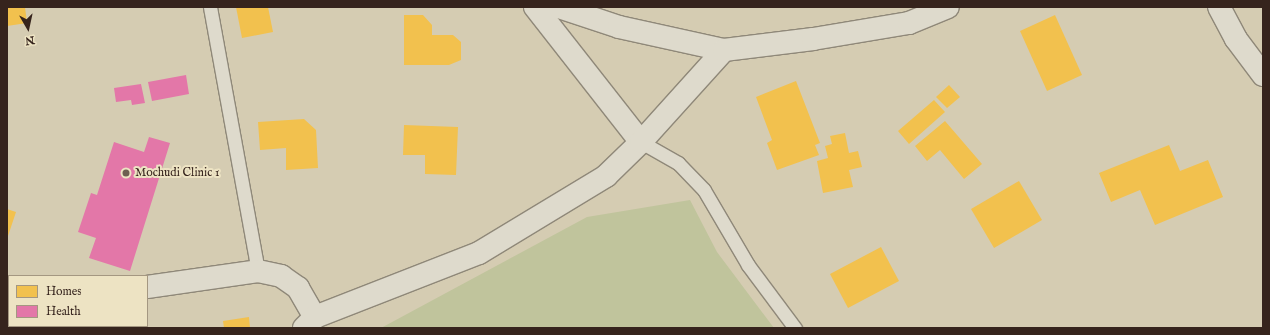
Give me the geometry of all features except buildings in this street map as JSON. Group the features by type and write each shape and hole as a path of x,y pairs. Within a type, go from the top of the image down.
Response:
{"street":[{"path":"535,7 641,142"},
{"path":"560,7 619,27 724,50 813,39 948,7"},
{"path":"1219,7 1236,39 1263,75"},
{"path":"148,287 258,271 281,276 298,288 309,323 479,253 606,176 641,142 724,50"}],"lane":[{"path":"210,7 258,271"},
{"path":"641,142 678,163 704,190 748,265 795,328"}],"green space":[{"path":"690,200 717,252 774,328 381,328 587,217"}],"place":[{"name":"Mochudi Clinic 1","path":"126,173"}]}
